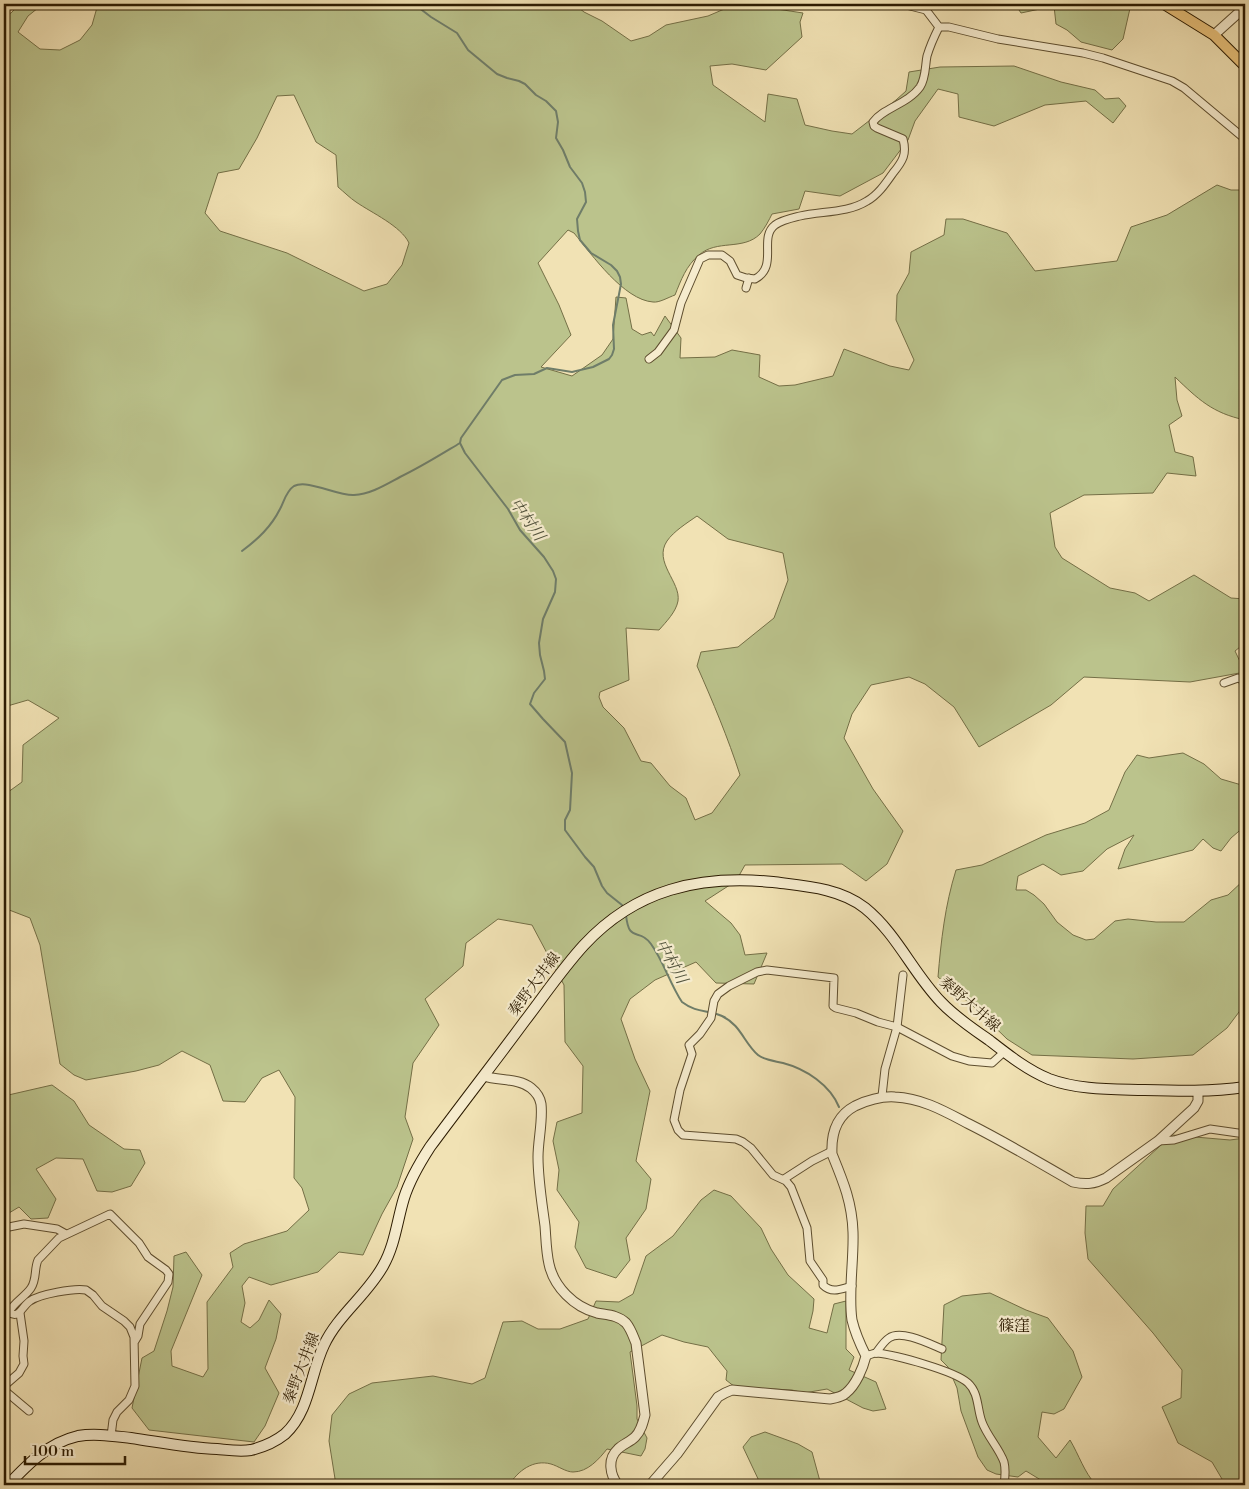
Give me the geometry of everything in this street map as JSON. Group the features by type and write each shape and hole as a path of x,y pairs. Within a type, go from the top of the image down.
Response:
{"main road":[{"path":"1164,4 1214,35 1245,66"},
{"name":"秦野大井線","path":"8,1485 35,1458 61,1442 85,1436 111,1436 236,1451 264,1446 285,1434 303,1409 318,1360 331,1332 379,1274 390,1253 404,1198 415,1170 430,1147 583,946 600,929 630,907 661,892 720,880 745,880 826,890 844,896 862,906 876,918 942,1004 1004,1052 1035,1072 1075,1086 1119,1090 1198,1092 1245,1087"}],"street":[{"path":"902,4 926,10 939,27"},
{"path":"1214,35 1245,7"},
{"path":"939,27 949,27 998,39 1083,53 1172,81 1184,88 1245,139"},
{"path":"649,360 658,352 674,330 681,303 700,259 708,255 722,256 730,262 737,275 755,279 764,272 769,252 768,237 774,226 791,218 860,205 869,201 887,182 905,154 906,148 903,138 877,128 873,122 880,115 908,99 920,87 932,41 939,27"},
{"path":"746,288 749,278"},
{"path":"1224,683 1238,678 1245,681"},
{"path":"852,1286 832,1291 824,1285 823,1280 810,1261 807,1228 791,1187 784,1180 773,1175 751,1148 736,1139 683,1135 678,1130 674,1120 680,1090 692,1054 689,1045 700,1034 712,1013 718,994 748,976 767,970 834,978 833,1006 897,1027 960,1059 992,1063 1004,1052"},
{"path":"882,1096 885,1069 897,1027 904,975"},
{"path":"484,1076 524,1083 537,1093 540,1100 542,1114 538,1152 540,1184 549,1264 557,1282 566,1295 577,1303 597,1313 619,1318 626,1323 636,1343 645,1415 644,1423 634,1437 617,1449 612,1458 610,1466 612,1478 618,1485"},
{"path":"650,1485 677,1454 718,1397 725,1393 732,1390 830,1400 846,1393 860,1373 866,1356 852,1318 853,1230 849,1197 832,1151 836,1125 841,1116 848,1110 882,1096 924,1103 1007,1144 1073,1182 1082,1184 1098,1182 1106,1178 1158,1141 1194,1108 1198,1101 1198,1092"},
{"path":"1158,1141 1174,1140 1210,1129 1245,1134"},
{"path":"784,1180 812,1161 832,1151"},
{"path":"20,1313 6,1314 31,1288 38,1260 59,1238 110,1214 139,1243 148,1257 169,1274 168,1282 140,1324 135,1341"},
{"path":"4,1228 24,1224 58,1229 66,1234"},
{"path":"4,1386 19,1373 24,1364 24,1341 20,1313 25,1304 33,1299 59,1292 86,1290 94,1295 102,1306 130,1326 135,1341 135,1386 129,1400 112,1420 111,1436"},
{"path":"876,1353 888,1338 896,1335 908,1336 942,1349"},
{"path":"866,1356 876,1353 950,1372 969,1384 977,1400 982,1422 1004,1464 1004,1485"},
{"path":"4,1390 29,1411"}],"green space":[{"path":"20,4 43,4 28,16 18,32 40,49 60,50 80,40 92,25 98,4 574,4 631,41 649,36 666,25 708,16 736,4 744,4 803,13 800,22 802,37 766,70 732,64 710,66 713,85 765,122 768,94 797,99 805,125 852,134 906,91 909,72 940,67 1014,66 1061,82 1095,90 1105,99 1119,98 1126,106 1113,123 1086,101 1045,105 994,126 959,117 958,94 938,89 915,121 908,140 883,173 840,196 805,191 799,209 772,214 762,232 753,239 738,244 714,247 699,255 687,269 675,295 658,302 642,299 620,285 599,264 574,233 568,230 538,263 559,305 571,335 541,367 572,376 602,355 613,339 616,297 626,298 632,329 642,335 651,332 654,336 665,316 681,338 680,358 715,357 732,350 760,355 759,377 779,386 795,385 833,376 844,349 890,366 909,370 914,360 896,320 897,295 909,273 911,252 944,235 946,219 963,219 1007,233 1035,271 1117,261 1131,227 1167,215 1217,185 1231,190 1245,190 1245,420 1214,409 1175,377 1177,400 1182,416 1169,425 1175,452 1193,457 1196,476 1167,473 1153,493 1084,495 1050,513 1055,547 1062,558 1110,588 1135,593 1149,601 1194,575 1231,598 1245,599 1245,643 1235,651 1245,672 1190,682 1084,677 1051,705 979,747 954,707 925,684 909,677 871,685 852,714 844,738 873,789 903,831 887,864 866,881 842,864 745,865 736,881 705,901 731,923 740,935 745,955 767,953 754,984 716,983 696,962 655,980 630,999 621,1019 635,1059 650,1091 636,1161 651,1179 646,1209 626,1238 630,1260 616,1278 586,1268 575,1247 579,1222 557,1190 559,1170 553,1141 557,1122 582,1113 583,1066 565,1042 564,985 532,925 498,919 466,943 463,966 425,999 439,1025 413,1063 405,1117 413,1139 397,1187 363,1255 339,1252 318,1272 271,1285 249,1277 242,1286 245,1303 241,1322 250,1328 259,1320 269,1300 281,1314 276,1339 265,1368 279,1393 265,1426 254,1442 149,1430 132,1408 142,1358 154,1351 167,1311 173,1287 174,1256 186,1252 202,1275 171,1351 172,1366 203,1377 208,1369 207,1302 233,1267 230,1253 244,1244 287,1231 309,1210 302,1188 294,1178 295,1097 279,1070 262,1078 245,1102 223,1101 210,1065 182,1051 159,1065 136,1071 86,1080 74,1075 60,1064 40,945 30,918 4,908 4,795 22,782 23,745 59,718 28,700 4,707 4,16 11,13","holes":["294,95 316,142 336,155 338,187 356,202 393,225 409,243 402,265 387,284 364,291 287,253 220,231 205,213 218,173 239,169 257,138 277,96","697,516 728,539 783,553 788,580 774,618 738,647 701,652 697,666 720,720 740,775 712,813 695,820 686,798 670,786 651,763 641,761 624,728 603,707 599,697 600,692 629,680 626,628 659,630 675,609 678,594 665,564 663,557 664,549 667,541 673,534"]},
{"path":"1015,4 1131,4 1123,39 1112,50 1081,42 1067,30 1056,24 1054,6 1021,13"},
{"path":"1183,753 1204,764 1221,779 1245,786 1245,826 1231,838 1221,851 1213,848 1203,839 1193,850 1118,869 1125,849 1134,835 1107,849 1083,871 1061,875 1043,864 1018,876 1016,890 1026,890 1034,895 1044,904 1057,922 1073,935 1086,940 1094,939 1115,921 1128,919 1184,922 1211,900 1228,895 1245,879 1245,1004 1227,1028 1193,1055 1133,1059 1032,1055 1007,1039 973,1006 938,977 944,923 956,870 982,865 1046,835 1085,823 1109,810 1125,772 1137,755 1149,758"},
{"path":"52,1085 74,1101 89,1125 124,1149 140,1150 145,1163 131,1186 112,1192 97,1191 83,1159 56,1158 36,1169 56,1199 48,1218 31,1219 19,1207 4,1216 4,1096"},
{"path":"1172,1135 1230,1140 1245,1138 1245,1485 1218,1485 1222,1479 1212,1462 1178,1443 1162,1407 1181,1398 1182,1370 1153,1333 1088,1259 1085,1233 1086,1206 1103,1206 1113,1189"},
{"path":"714,1190 731,1196 761,1228 771,1249 788,1275 814,1299 809,1328 827,1333 834,1304 846,1301 846,1349 854,1357 849,1370 876,1382 886,1409 873,1411 863,1408 827,1389 804,1393 792,1390 735,1387 726,1380 727,1371 708,1347 662,1335 630,1352 637,1419 647,1438 645,1449 641,1456 607,1449 597,1461 584,1470 573,1472 551,1464 538,1463 521,1471 509,1485 336,1485 329,1441 332,1415 349,1394 372,1383 433,1376 472,1384 485,1378 503,1322 522,1321 538,1329 560,1329 588,1319 596,1301 619,1302 633,1294 646,1256 673,1236 701,1200"},
{"path":"990,1293 1048,1318 1073,1351 1082,1377 1064,1409 1054,1414 1042,1412 1038,1437 1056,1458 1070,1440 1085,1469 1096,1485 1049,1485 1026,1471 1018,1477 996,1474 987,1470 978,1457 961,1411 957,1388 948,1367 941,1360 944,1305 962,1296"},
{"path":"765,1432 798,1444 812,1452 821,1485 760,1485 743,1447 751,1437"}],"waterway":[{"name":"中村川","path":"414,4 457,33 468,50 497,74 525,84 556,111 558,122 556,138 570,167 582,183 585,192 586,202 577,219 580,240 591,253 611,265 620,277 621,284 613,325 614,349 609,359 593,367 572,372 547,368 534,374 515,375 502,380 461,438 460,443 465,453 508,509 520,530 544,557 556,579 555,592 543,619 539,643 545,679 534,693 530,704 565,742 572,773 570,810 565,820 565,830 594,867 607,893 622,905 623,908"},
{"path":"242,551 268,527 287,494 294,486 300,484 315,486 347,495 366,493 415,469 460,443"},
{"name":"中村川","path":"626,915 629,929 647,939 656,951 682,1002 698,1010 722,1016 734,1024 760,1057 800,1069 816,1079 830,1092 839,1107"}],"district":[{"name":"篠窪","path":"1014,1325"}]}
